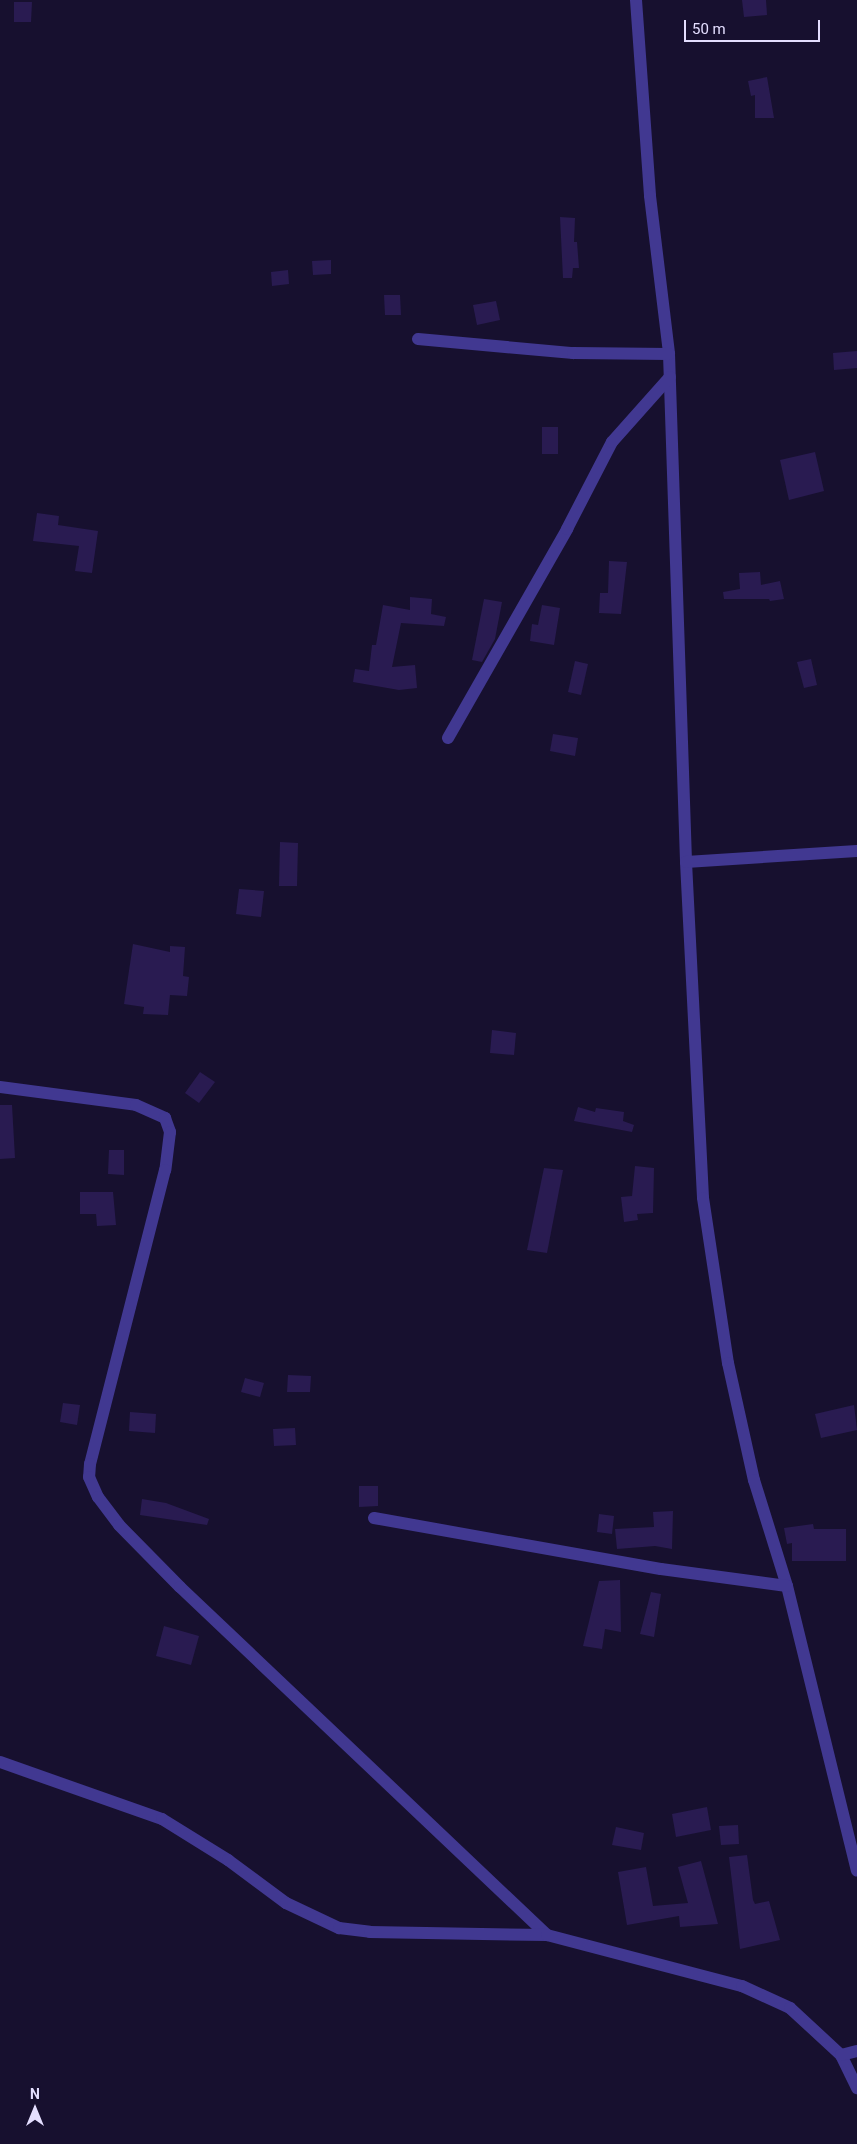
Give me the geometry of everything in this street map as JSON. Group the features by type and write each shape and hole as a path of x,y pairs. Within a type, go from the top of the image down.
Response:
{"street":[{"path":"636,0 650,196 670,354 686,862 703,1198 728,1363 754,1480 787,1586 857,1871"},
{"path":"418,339 573,353 670,354"},
{"path":"448,738 567,529 612,442 670,377"},
{"path":"686,862 857,851"},
{"path":"0,1087 136,1106 165,1118 170,1132 165,1170 90,1464 89,1477 98,1496 119,1525 180,1587 547,1935"},
{"path":"374,1518 661,1569 787,1586"},
{"path":"0,1762 162,1819 228,1860 286,1903 339,1928 370,1932 547,1935 742,1986 790,2008 841,2055 857,2088"},
{"path":"841,2055 857,2051"}],"building":[{"path":"742,0 766,0 767,15 744,17"},
{"path":"14,2 32,2 31,22 14,22"},
{"path":"767,77 774,118 755,118 755,95 751,96 748,81"},
{"path":"560,217 575,218 574,242 577,242 579,268 573,268 572,278 563,278"},
{"path":"331,260 331,274 313,275 312,261"},
{"path":"288,270 289,284 272,286 271,272"},
{"path":"384,295 400,295 401,315 385,315"},
{"path":"496,301 500,320 477,325 473,305"},
{"path":"857,351 857,368 834,370 833,353"},
{"path":"542,427 558,427 558,454 542,454"},
{"path":"815,452 824,491 789,500 780,460"},
{"path":"37,513 59,516 58,525 98,531 92,573 75,571 79,546 33,541"},
{"path":"609,561 627,562 621,614 599,613 600,593 608,593"},
{"path":"760,572 761,585 780,581 784,599 770,601 769,599 724,599 723,592 740,589 739,573"},
{"path":"410,597 432,599 431,614 446,617 444,626 401,623 392,667 415,665 417,688 399,690 353,682 355,669 369,671 372,645 376,645 383,605 410,610"},
{"path":"484,599 502,602 495,639 482,662 472,660"},
{"path":"542,605 560,608 554,645 530,641 532,624 538,625"},
{"path":"811,659 817,685 804,688 797,662"},
{"path":"575,661 588,664 581,695 568,692"},
{"path":"553,734 578,738 575,756 550,751"},
{"path":"280,842 298,843 297,886 279,886"},
{"path":"239,889 264,891 261,917 236,914"},
{"path":"133,944 170,952 170,946 185,947 183,976 189,977 187,996 170,995 168,1015 143,1014 144,1007 124,1004"},
{"path":"492,1030 516,1033 514,1055 490,1053"},
{"path":"200,1072 215,1082 199,1103 185,1093"},
{"path":"0,1105 12,1105 15,1158 0,1159"},
{"path":"578,1107 595,1112 596,1108 624,1112 623,1121 634,1125 632,1132 574,1121"},
{"path":"109,1150 124,1150 124,1175 108,1174"},
{"path":"635,1166 654,1168 653,1213 637,1214 638,1220 624,1222 621,1197 632,1196"},
{"path":"544,1168 563,1170 547,1253 527,1250"},
{"path":"80,1192 113,1192 116,1225 97,1226 96,1214 80,1214"},
{"path":"288,1375 311,1376 310,1392 287,1392"},
{"path":"245,1378 264,1383 260,1397 241,1392"},
{"path":"63,1403 80,1405 77,1425 60,1422"},
{"path":"854,1405 857,1430 821,1438 815,1414"},
{"path":"130,1412 156,1414 155,1433 129,1431"},
{"path":"295,1428 296,1445 274,1446 273,1429"},
{"path":"359,1486 378,1486 378,1506 359,1507"},
{"path":"142,1499 166,1503 209,1519 207,1525 140,1515"},
{"path":"673,1511 672,1549 655,1546 617,1549 615,1529 654,1527 653,1512"},
{"path":"599,1514 614,1516 612,1534 597,1532"},
{"path":"813,1524 814,1529 846,1529 846,1561 792,1561 792,1543 787,1544 784,1528"},
{"path":"620,1580 621,1632 605,1629 602,1649 583,1646 599,1581"},
{"path":"651,1592 661,1594 654,1637 640,1634"},
{"path":"164,1626 199,1636 191,1665 156,1656"},
{"path":"707,1807 711,1830 676,1837 672,1814"},
{"path":"738,1825 739,1844 721,1845 719,1826"},
{"path":"616,1827 644,1833 641,1850 612,1845"},
{"path":"747,1855 753,1900 755,1904 769,1901 780,1940 740,1949 729,1857"},
{"path":"701,1861 718,1924 680,1927 679,1916 627,1925 618,1872 646,1867 653,1906 688,1903 678,1867"}]}
